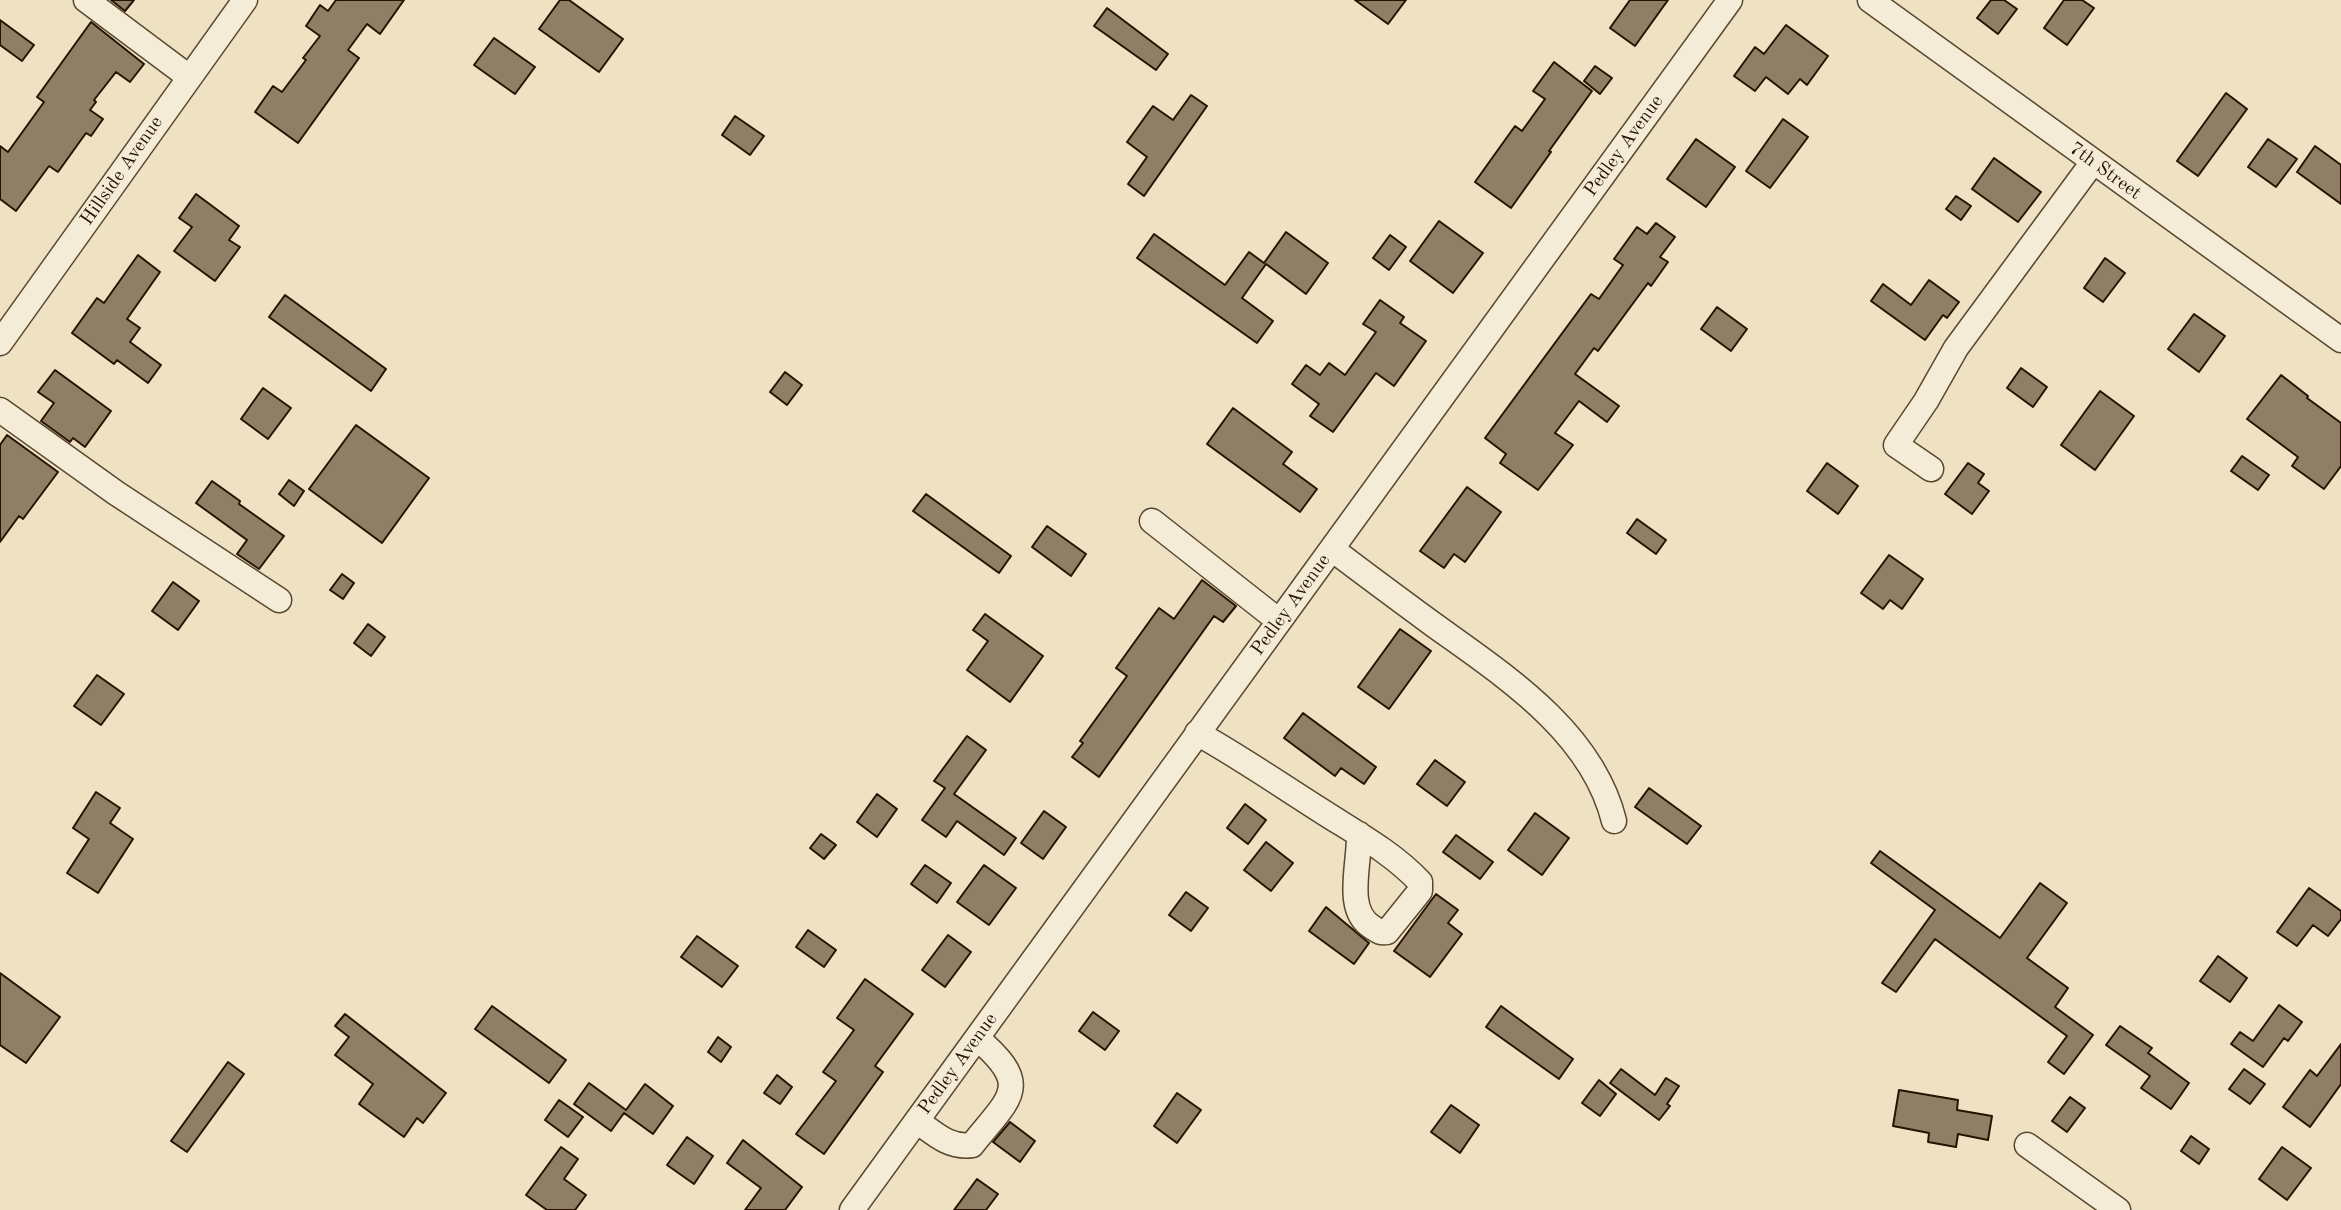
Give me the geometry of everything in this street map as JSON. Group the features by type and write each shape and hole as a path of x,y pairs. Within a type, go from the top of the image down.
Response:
{"street":[{"path":"86,0 189,77"},
{"name":"Hillside Avenue","path":"0,343 245,0"},
{"name":"Pedley Avenue","path":"852,1210 1730,0"},
{"name":"7th Street","path":"1870,0 2341,340"},
{"path":"1931,469 1896,445 1926,401 1956,348 2093,162"},
{"path":"0,410 116,494 279,600"},
{"path":"1152,521 1279,621"},
{"path":"1332,549 1528,695 1569,737 1600,781 1614,821"},
{"path":"1198,733 1359,834"},
{"path":"916,1121 948,1143 972,1145 1007,1101 1012,1084 1009,1071 998,1056 976,1038"},
{"path":"2027,1145 2118,1210"}],"building":[{"path":"111,0 134,0 125,11"},
{"path":"336,0 404,0 380,34 367,24 348,50 359,58 298,143 255,112 273,86 282,92 306,60 303,58 320,36 306,26 320,5 328,11"},
{"path":"560,0 569,0 623,39 599,72 539,29"},
{"path":"1355,0 1406,0 1388,24"},
{"path":"1630,0 1668,0 1635,46 1610,28"},
{"path":"1991,0 2004,0 2017,9 1998,34 1977,18"},
{"path":"2064,0 2082,0 2094,8 2067,45 2044,28"},
{"path":"1107,8 1168,54 1156,70 1094,26"},
{"path":"0,20 34,45 22,61 0,45"},
{"path":"91,22 144,64 130,82 116,72 94,100 96,102 90,110 103,119 91,136 86,133 58,172 49,166 16,211 0,199 0,146 8,152 44,102 37,97"},
{"path":"1786,25 1828,56 1807,85 1800,79 1788,94 1766,77 1755,91 1734,76 1755,47 1764,54"},
{"path":"494,38 535,67 515,94 474,65"},
{"path":"1554,62 1592,91 1511,208 1475,182 1515,126 1522,131 1545,99 1533,91"},
{"path":"1595,66 1612,78 1600,94 1584,81"},
{"path":"2226,93 2247,109 2198,176 2177,161"},
{"path":"1191,95 1207,106 1144,196 1128,184 1147,157 1127,142 1153,106 1173,120"},
{"path":"735,116 764,136 750,155 722,135"},
{"path":"1783,119 1808,137 1770,188 1746,171"},
{"path":"1696,139 1735,167 1706,207 1667,179"},
{"path":"2268,139 2297,159 2276,187 2248,167"},
{"path":"2315,146 2341,165 2341,204 2297,172"},
{"path":"1994,158 2041,192 2018,222 1972,189"},
{"path":"196,194 239,226 229,240 240,247 215,281 174,251 192,227 179,218"},
{"path":"1956,196 1971,206 1961,220 1946,209"},
{"path":"1439,221 1483,253 1453,293 1410,261"},
{"path":"1656,223 1675,237 1660,257 1668,262 1651,286 1648,283 1598,351 1594,348 1575,374 1619,406 1607,422 1579,401 1555,433 1573,445 1538,490 1500,463 1506,454 1485,438 1591,294 1599,299 1623,265 1614,259 1637,227 1647,234"},
{"path":"1286,232 1328,263 1306,294 1266,264 1242,298 1273,321 1257,343 1137,258 1154,234 1225,285 1249,252 1264,263"},
{"path":"1390,235 1406,247 1389,270 1373,258"},
{"path":"138,255 160,272 127,319 140,328 130,342 161,365 148,383 117,360 114,364 72,333 97,298 104,303"},
{"path":"2105,258 2125,273 2103,302 2084,288"},
{"path":"1929,280 1959,302 1947,318 1943,315 1925,340 1871,301 1883,284 1911,305"},
{"path":"285,295 386,369 371,391 269,317"},
{"path":"1380,300 1404,317 1400,323 1426,341 1394,386 1376,373 1333,432 1310,416 1319,404 1292,384 1306,365 1320,375 1329,363 1345,375 1376,332 1363,324"},
{"path":"1717,307 1747,329 1731,351 1701,329"},
{"path":"2194,314 2225,336 2199,372 2168,349"},
{"path":"2021,368 2047,387 2033,407 2007,388"},
{"path":"55,370 111,411 85,447 73,438 70,442 41,421 54,403 38,392"},
{"path":"785,372 802,385 787,405 770,392"},
{"path":"2281,375 2341,423 2341,466 2324,489 2292,466 2298,457 2247,419"},
{"path":"263,388 291,408 268,439 241,419"},
{"path":"2100,391 2134,416 2095,470 2061,445"},
{"path":"1233,408 1292,452 1283,464 1317,489 1300,512 1207,444"},
{"path":"356,425 429,478 382,543 309,489"},
{"path":"7,435 58,472 23,519 19,516 0,542 0,445"},
{"path":"2242,456 2269,475 2258,490 2231,471"},
{"path":"1827,463 1858,486 1838,514 1807,491"},
{"path":"1968,463 1984,474 1978,483 1989,491 1972,514 1945,494"},
{"path":"289,480 304,491 294,506 279,494"},
{"path":"212,481 284,536 259,569 237,554 247,540 196,503"},
{"path":"1467,487 1501,512 1465,562 1454,554 1444,568 1420,551"},
{"path":"926,494 1011,556 999,573 913,511"},
{"path":"1637,519 1666,540 1656,554 1627,533"},
{"path":"1047,526 1086,554 1071,576 1032,547"},
{"path":"1889,555 1923,579 1902,609 1890,600 1883,609 1861,593"},
{"path":"342,574 354,583 343,599 330,590"},
{"path":"1202,580 1236,606 1223,622 1214,616 1099,777 1072,757 1083,743 1080,741 1127,676 1116,668 1159,608 1174,619"},
{"path":"173,582 199,601 178,630 152,611"},
{"path":"985,614 1043,656 1010,702 967,670 988,641 973,630"},
{"path":"368,624 385,637 371,656 354,643"},
{"path":"1400,629 1431,651 1389,709 1358,687"},
{"path":"97,675 124,694 101,725 74,706"},
{"path":"1303,713 1376,767 1364,784 1341,768 1335,776 1284,738"},
{"path":"967,736 986,750 954,794 1016,838 1004,855 957,821 946,837 922,820 945,788 934,781"},
{"path":"1435,760 1465,782 1447,806 1417,784"},
{"path":"1649,788 1701,826 1687,844 1635,807"},
{"path":"96,792 120,808 110,823 133,839 98,893 67,873 89,839 73,828"},
{"path":"877,794 897,809 877,837 857,822"},
{"path":"1245,804 1266,820 1248,844 1227,828"},
{"path":"1044,811 1066,827 1043,859 1021,843"},
{"path":"1535,813 1569,838 1542,875 1508,850"},
{"path":"821,834 836,845 824,859 810,848"},
{"path":"1456,835 1493,862 1480,879 1443,852"},
{"path":"1266,842 1293,863 1271,891 1244,870"},
{"path":"1880,851 2000,938 2040,883 2067,903 2027,958 2068,988 2055,1007 2093,1035 2064,1074 2048,1062 2067,1036 1935,939 1896,992 1882,983 1935,910 1871,863"},
{"path":"925,865 951,883 937,903 911,884"},
{"path":"984,865 1016,888 989,925 957,902"},
{"path":"2309,888 2341,911 2341,919 2328,936 2313,925 2297,946 2277,932"},
{"path":"1186,892 1208,908 1191,931 1169,915"},
{"path":"1436,894 1458,910 1448,923 1462,934 1430,977 1394,951"},
{"path":"1326,907 1369,943 1354,964 1309,931"},
{"path":"808,930 836,950 824,967 796,947"},
{"path":"948,935 971,952 945,987 922,970"},
{"path":"697,936 738,966 722,987 681,957"},
{"path":"2218,956 2247,978 2230,1002 2200,981"},
{"path":"0,973 60,1017 26,1063 0,1045"},
{"path":"865,979 913,1014 875,1066 883,1072 824,1154 796,1134 836,1081 823,1072 854,1030 837,1018"},
{"path":"2279,1005 2302,1022 2288,1041 2284,1038 2263,1067 2231,1044 2240,1032 2253,1041"},
{"path":"492,1006 566,1060 549,1083 475,1029"},
{"path":"1501,1006 1573,1059 1559,1079 1486,1027"},
{"path":"1093,1012 1119,1031 1105,1050 1079,1031"},
{"path":"345,1014 446,1093 423,1123 417,1118 404,1137 359,1104 373,1084 335,1055 349,1037 335,1026"},
{"path":"2120,1026 2152,1048 2148,1053 2189,1083 2171,1109 2141,1088 2150,1076 2106,1045"},
{"path":"718,1037 731,1047 721,1062 708,1052"},
{"path":"2341,1044 2341,1084 2310,1127 2283,1107 2310,1070 2317,1076"},
{"path":"228,1062 244,1074 187,1152 171,1141"},
{"path":"1621,1069 1655,1095 1666,1078 1679,1086 1667,1104 1670,1106 1659,1120 1610,1083"},
{"path":"2244,1069 2265,1084 2250,1104 2229,1089"},
{"path":"777,1075 792,1087 780,1104 764,1093"},
{"path":"1599,1080 1616,1094 1600,1116 1582,1103"},
{"path":"589,1083 626,1110 645,1084 673,1106 653,1134 624,1113 611,1131 574,1104"},
{"path":"1899,1090 1958,1100 1957,1110 1992,1116 1988,1140 1958,1134 1956,1147 1928,1142 1929,1133 1893,1126"},
{"path":"1177,1093 1201,1110 1177,1143 1154,1126"},
{"path":"2070,1097 2085,1108 2067,1132 2052,1121"},
{"path":"559,1100 583,1117 568,1137 545,1120"},
{"path":"1451,1105 1479,1125 1460,1153 1431,1132"},
{"path":"1010,1122 1035,1141 1020,1162 993,1142"},
{"path":"2191,1136 2209,1149 2199,1164 2181,1151"},
{"path":"687,1137 713,1156 694,1184 667,1165"},
{"path":"743,1140 802,1187 785,1210 745,1210 761,1188 727,1163"},
{"path":"561,1147 578,1159 564,1179 586,1195 575,1210 547,1210 526,1195"},
{"path":"2282,1147 2311,1168 2287,1200 2259,1179"},
{"path":"977,1179 998,1194 986,1210 954,1210"}]}
